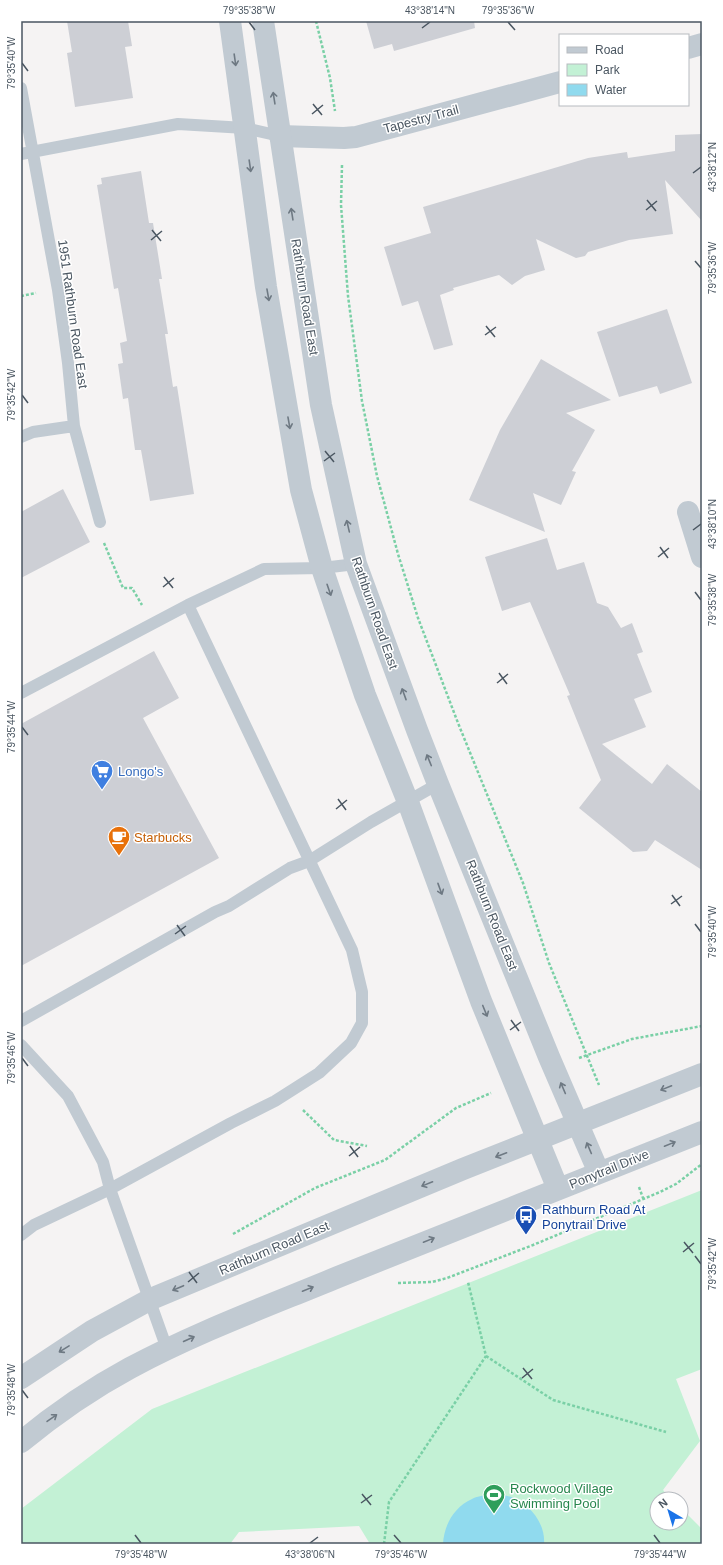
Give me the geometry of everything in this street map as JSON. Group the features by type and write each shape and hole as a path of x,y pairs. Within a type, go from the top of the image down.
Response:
{"street":[{"path":"230,21 266,287 301,490 322,568 365,695 408,802 481,1001 558,1189"},
{"name":"Rathburn Road East","path":"263,21 321,405 356,564 438,784 549,1057 599,1173"},
{"path":"689,48 702,44"},
{"name":"Tapestry Trail","path":"280,136 356,137 559,82"},
{"path":"688,512 702,557"},
{"path":"538,1140 702,1074"},
{"name":"Ponytrail Drive","path":"167,1349 225,1323 702,1132"},
{"name":"Rathburn Road East","path":"21,1378 92,1331 151,1300 278,1246 538,1140"},
{"path":"21,1442 82,1396 129,1368 167,1349"}],"lane":[{"name":"1951 Rathburn Road East","path":"21,88 34,152 58,290 68,363 74,426 100,522"},
{"path":"21,154 178,124 245,128 280,136"},
{"path":"21,437 33,432 74,426"},
{"path":"21,693 188,605 264,569 322,568 356,564"},
{"path":"21,1235 34,1225 110,1189 288,1094 319,1072 351,1042 362,1023 362,992 352,950 188,605"},
{"path":"21,1021 228,906 290,868 309,861 371,822 438,784"},
{"path":"21,1045 68,1096 103,1162 110,1189 151,1300 167,1349"}],"path":[{"path":"316,21 330,78 335,113"},
{"path":"343,168 341,205 348,296 362,401 378,476 398,554 421,625 458,723 523,883 552,970 596,1076"},
{"path":"100,522 99,529 123,588 132,588 152,624"},
{"path":"587,1055 632,1039 702,1026"},
{"path":"232,1234 315,1188 385,1160 456,1108 492,1092"},
{"path":"288,1094 334,1140 367,1146"},
{"path":"396,1283 432,1282 447,1278 510,1254 660,1192 676,1184 702,1164"},
{"path":"468,1282 486,1356 553,1400 666,1432"},
{"path":"384,1544 389,1502 486,1356"}],"green space":[{"path":"702,1190 702,1369 676,1379 700,1441 663,1490 664,1491 649,1491 649,1531 689,1531 689,1516 702,1529 702,1544 370,1544 359,1526 239,1532 230,1544 21,1544 21,1509 152,1409"}],"water":[{"name":"Rockwood Village Swimming Pool","path":"488,1494 499,1494 511,1497 526,1506 538,1519 542,1527 544,1544 443,1544 445,1530 455,1512 466,1502 476,1497"}],"building":[{"path":"67,21 128,21 132,46 125,47 133,98 75,107 67,53 72,52"},
{"path":"366,21 474,21 475,28 394,51 392,44 374,49"},
{"path":"702,134 702,221 665,180 673,234 629,240 588,252 585,256 576,258 536,239 545,270 525,276 512,285 499,275 453,288 454,290 440,295 453,345 434,350 418,301 402,306 384,247 431,233 423,207 588,158 627,152 628,158 675,151 675,135"},
{"path":"141,171 149,223 153,223 162,279 159,279 168,334 165,334 173,387 177,386 194,494 150,501 141,450 135,450 128,398 123,399 118,364 123,363 120,343 127,341 118,288 114,289 97,185 102,184 101,178"},
{"path":"667,309 692,383 660,394 657,386 619,397 597,332"},
{"path":"541,359 611,400 566,413 595,430 572,471 576,472 561,505 533,493 545,532 469,500 500,430"},
{"path":"63,489 90,542 21,578 21,512"},
{"path":"547,538 557,570 584,562 597,603 608,607 621,628 632,623 643,652 637,654 652,692 634,699 646,727 602,744 652,784 667,764 702,792 702,870 655,840 647,851 633,852 579,808 601,780 567,696 570,695 530,602 502,611 485,557"},
{"name":"Longo's","path":"154,651 179,698 143,718 219,858 21,966 21,724"}],"place":[{"name":"Longo's","path":"102,790"},
{"name":"Starbucks","path":"119,856"},
{"name":"Rathburn Road At Ponytrail Drive","path":"526,1236"},
{"name":"Rockwood Village Swimming Pool","path":"494,1514"}]}
